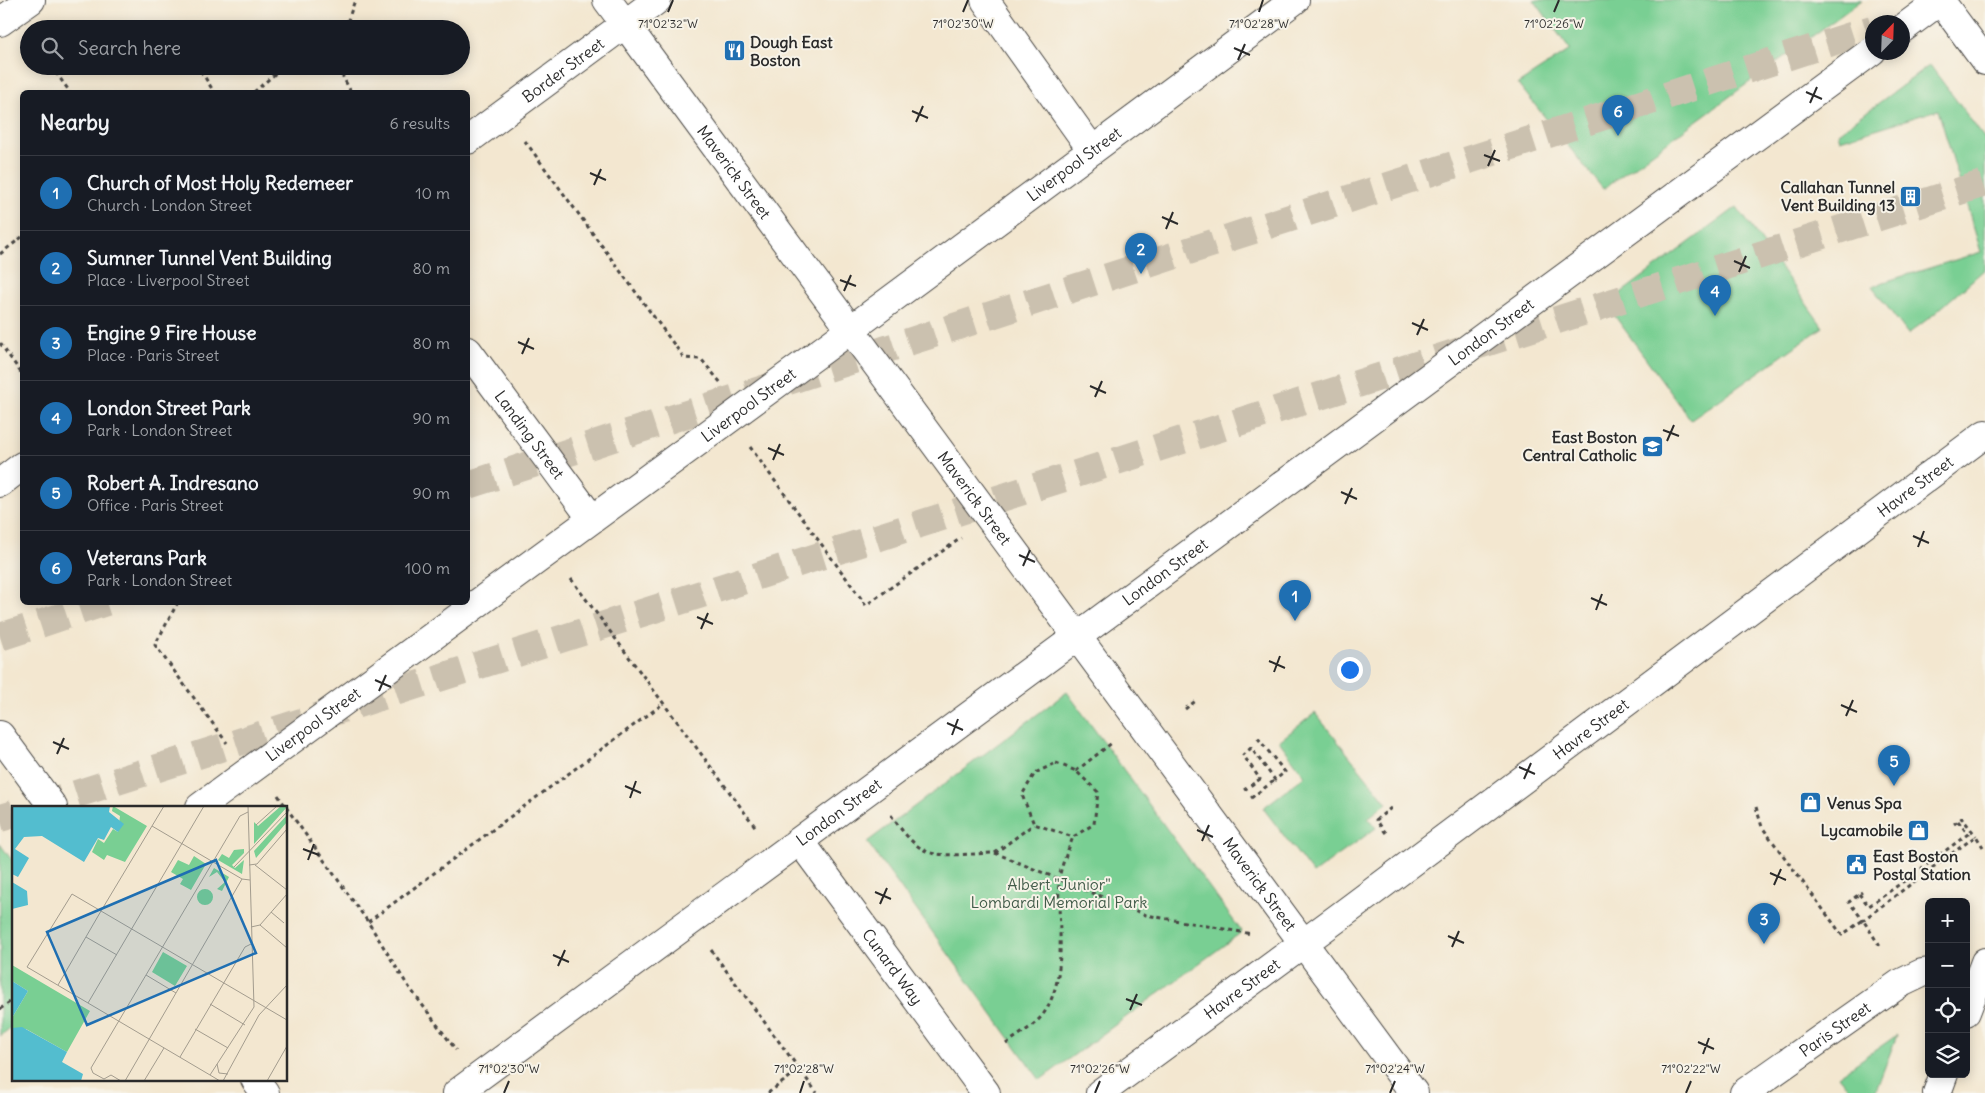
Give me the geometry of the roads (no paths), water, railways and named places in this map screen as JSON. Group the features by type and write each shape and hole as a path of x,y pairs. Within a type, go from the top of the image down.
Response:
{"street":[{"path":"0,22 31,0"},
{"name":"Maverick Street","path":"607,0 1414,1093"},
{"name":"Border Street","path":"470,139 657,0"},
{"path":"986,0 1092,150"},
{"name":"Liverpool Street","path":"201,806 1295,0"},
{"path":"1910,23 1940,0 1985,61"},
{"name":"London Street","path":"456,1093 1865,56"},
{"name":"Landing Street","path":"470,354 592,519"},
{"name":"Havre Street","path":"1100,1093 1304,943 1985,434"},
{"path":"0,483 20,468"},
{"path":"0,735 52,806"},
{"name":"Cunard Way","path":"800,841 986,1093"},
{"name":"Paris Street","path":"1744,1093 1899,984 1925,973"},
{"path":"1970,996 1976,973"},
{"path":"1937,1093 1943,1078"},
{"path":"256,1080 265,1093"}],"tunnel":[{"path":"470,484 1865,31"},
{"path":"39,806 1985,183"},
{"path":"0,637 97,605"},
{"path":"0,818 12,815"}],"place":[{"name":"Dough East Boston","path":"734,51"},
{"name":"Veterans Park","path":"1618,136"},
{"name":"Callahan Tunnel Vent Building 13","path":"1911,196"},
{"name":"Sumner Tunnel Vent Building","path":"1141,274"},
{"name":"London Street Park","path":"1715,316"},
{"name":"East Boston Central Catholic","path":"1653,446"},
{"name":"Church of Most Holy Redemeer","path":"1295,621"},
{"name":"Robert A. Indresano","path":"1894,786"},
{"name":"Venus Spa","path":"1811,803"},
{"name":"Lycamobile","path":"1919,830"},
{"name":"East Boston Postal Station","path":"1857,865"},
{"name":"Engine 9 Fire House","path":"1764,944"}],"park label":[{"name":"Albert \"Junior\" Lombardi Memorial Park","path":"1059,893"}]}
